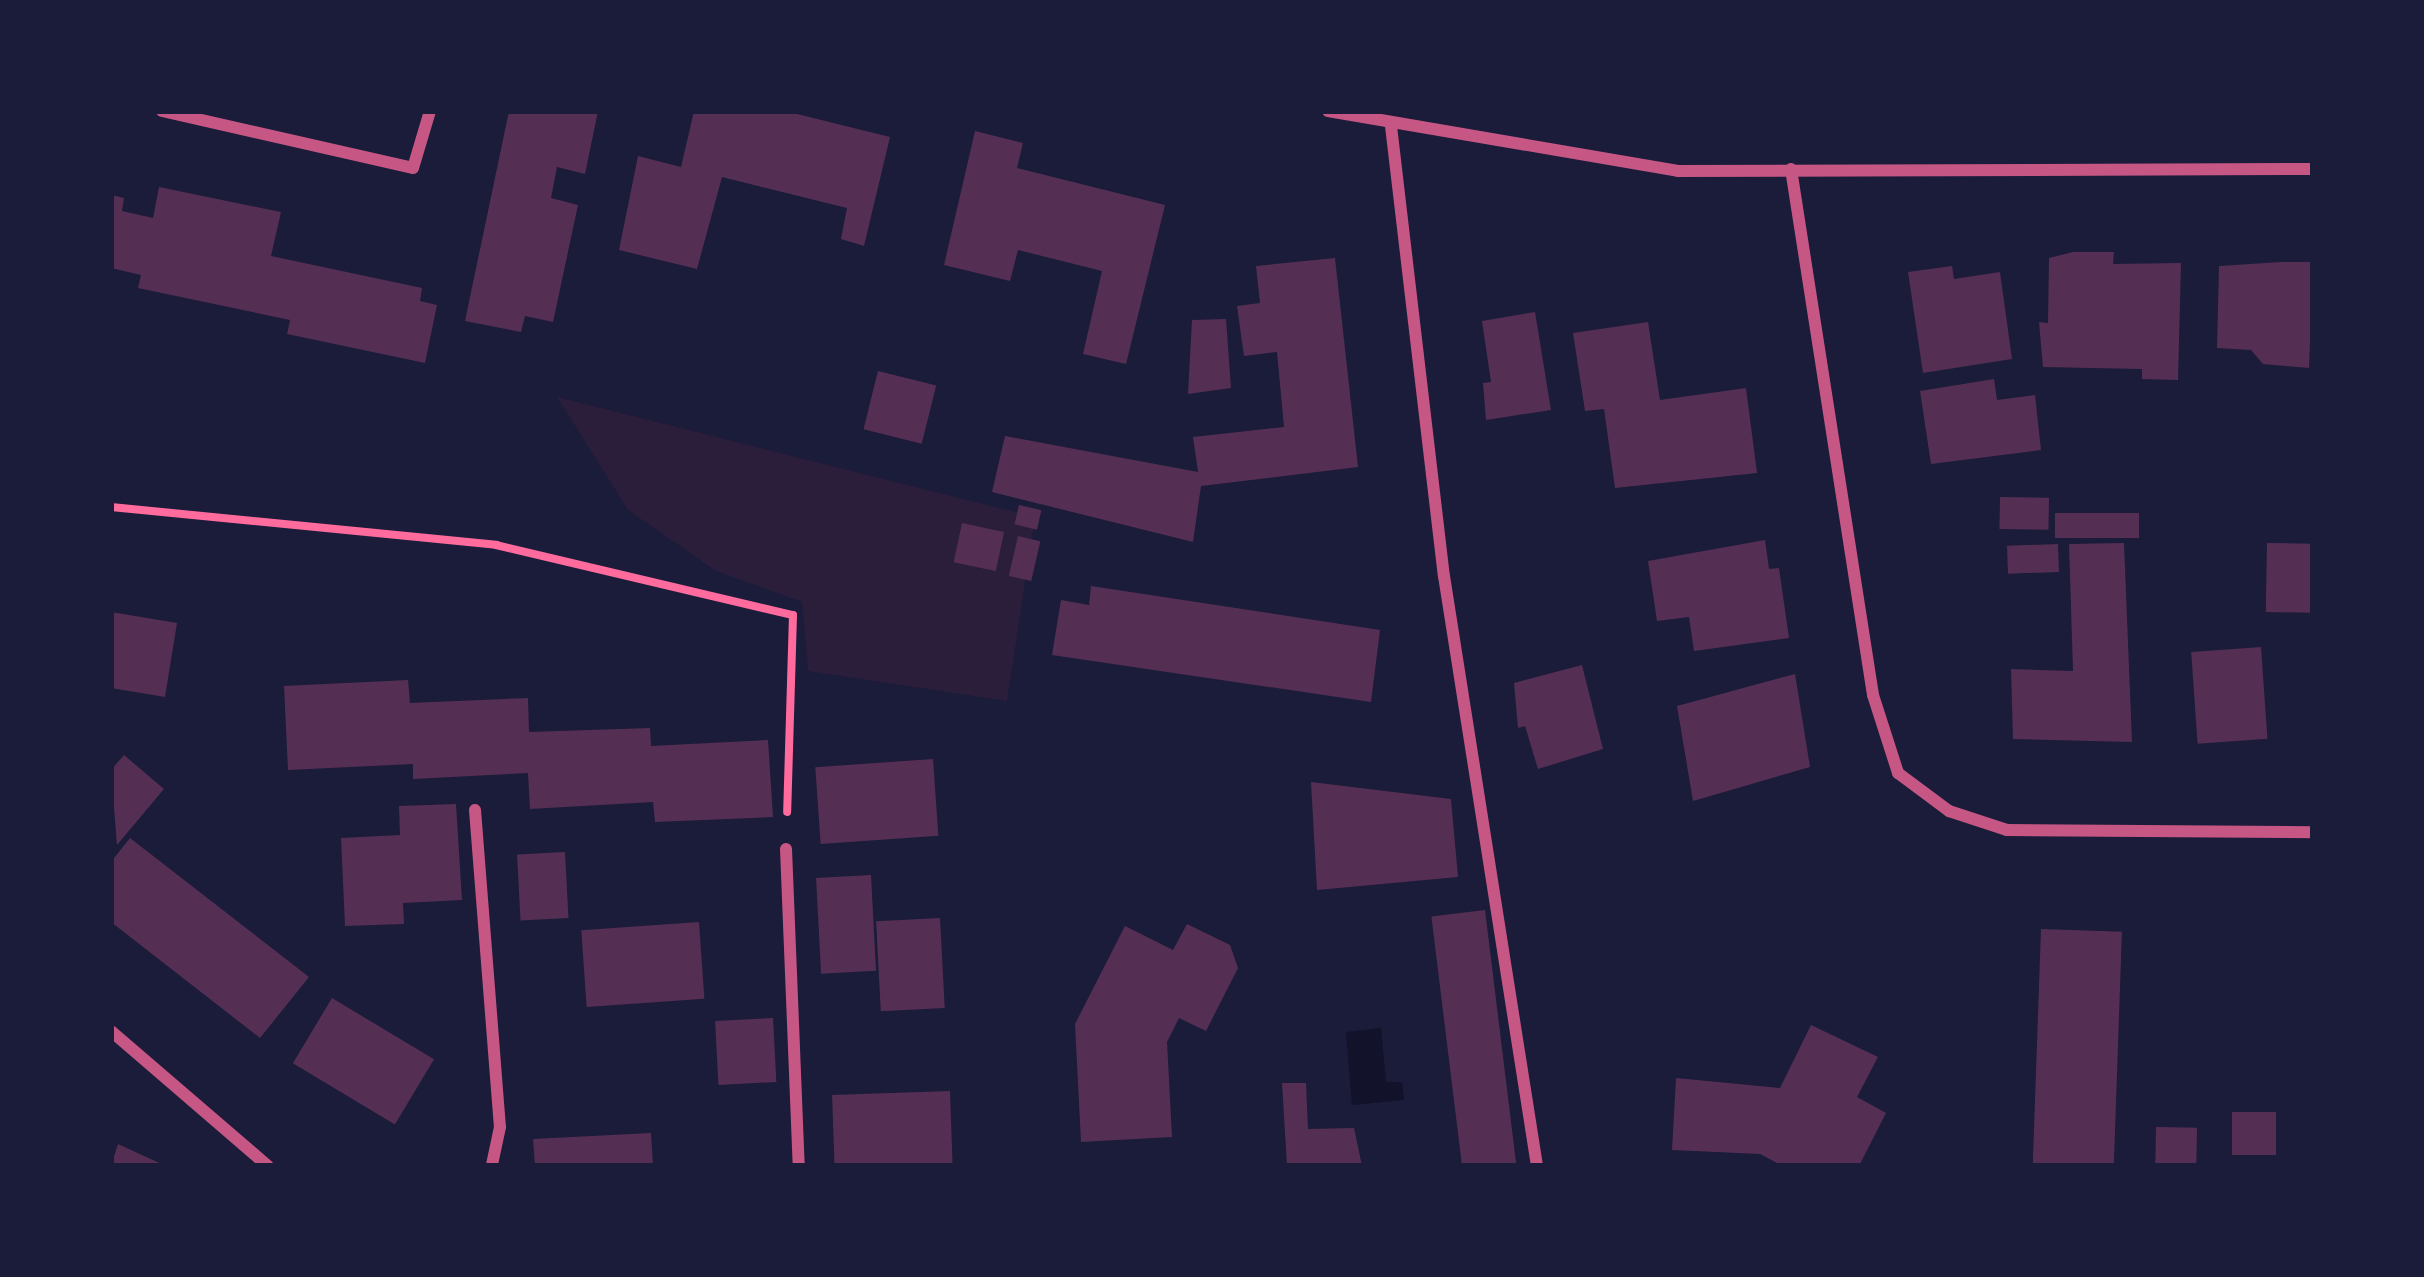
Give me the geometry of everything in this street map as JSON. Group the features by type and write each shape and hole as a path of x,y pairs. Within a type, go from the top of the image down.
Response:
{"street":[{"path":"162,111 413,168 430,111"},
{"path":"1328,111 1391,126 1678,171 2313,169"},
{"path":"1391,126 1444,576 1537,1166"},
{"path":"1790,169 1873,695 1898,773 1949,811 2007,830 2313,832"},
{"path":"475,810 500,1127 492,1166"},
{"path":"786,849 799,1166"},
{"path":"111,1031 268,1166"}],"path":[{"path":"111,507 496,545 793,615 786,849"}],"shaded area":[{"path":"557,397 1035,517 1007,701 808,671 802,602 716,571 628,510"},
{"path":"1381,1028 1386,1082 1402,1082 1404,1100 1352,1105 1346,1032"}],"building":[{"path":"509,111 598,111 585,174 557,167 551,198 578,205 553,322 525,316 521,332 465,321"},
{"path":"694,111 785,111 890,137 864,246 841,239 847,208 722,177 697,269 619,250 638,156 681,167"},
{"path":"975,131 1023,143 1017,168 1165,205 1126,364 1083,354 1102,271 1018,250 1010,281 944,265"},
{"path":"159,187 281,212 271,256 422,288 420,301 437,305 425,363 287,334 290,320 138,288 141,275 111,268 111,195 124,198 122,211 153,218"},
{"path":"2073,252 2114,252 2113,264 2181,263 2178,380 2142,379 2142,369 2043,367 2039,322 2048,323 2049,258"},
{"path":"1335,258 1358,467 1201,486 1193,542 992,492 1005,436 1198,472 1193,437 1284,427 1277,352 1244,356 1237,306 1260,303 1256,266"},
{"path":"2313,262 2309,368 2263,364 2251,350 2217,348 2219,266"},
{"path":"1952,266 1954,279 2000,272 2012,359 1923,373 1908,272"},
{"path":"1535,312 1551,410 1486,420 1483,383 1491,382 1482,321"},
{"path":"1226,319 1231,388 1188,394 1192,320"},
{"path":"1648,322 1660,400 1746,388 1757,473 1615,488 1604,409 1585,411 1573,333"},
{"path":"878,371 936,386 922,444 863,429"},
{"path":"1994,379 1997,400 2035,395 2041,450 1931,464 1920,391"},
{"path":"2000,497 2049,498 2048,530 1999,529"},
{"path":"1019,505 1041,510 1037,530 1015,524"},
{"path":"2055,513 2139,513 2139,538 2055,538"},
{"path":"962,523 1004,532 996,571 954,562"},
{"path":"1018,536 1040,541 1031,581 1009,576"},
{"path":"1765,540 1769,569 1779,568 1789,638 1694,651 1689,617 1657,621 1648,561"},
{"path":"2124,543 2132,742 2013,739 2011,669 2073,671 2069,544"},
{"path":"2267,543 2313,544 2312,613 2266,612"},
{"path":"2058,544 2059,572 2008,574 2007,546"},
{"path":"1091,586 1380,630 1371,702 1052,655 1061,600 1089,605"},
{"path":"111,612 177,623 165,697 111,688"},
{"path":"2261,647 2267,739 2198,744 2191,652"},
{"path":"1582,665 1603,749 1538,769 1525,726 1518,728 1514,683"},
{"path":"1795,674 1810,767 1693,801 1677,706"},
{"path":"408,680 410,703 528,698 529,732 650,728 651,746 768,740 773,817 655,822 653,802 530,809 528,773 413,779 413,764 288,770 284,686"},
{"path":"124,755 164,789 117,845 111,770"},
{"path":"933,759 938,836 821,844 815,767"},
{"path":"1311,782 1451,799 1458,877 1317,890"},
{"path":"456,804 462,900 403,903 404,924 345,926 341,838 400,835 399,806"},
{"path":"130,838 309,977 260,1038 111,922 111,862"},
{"path":"565,852 568,918 521,920 517,855"},
{"path":"871,875 876,971 821,974 816,878"},
{"path":"1485,910 1516,1166 1462,1166 1431,917"},
{"path":"940,918 945,1008 881,1011 876,921"},
{"path":"699,922 704,999 587,1007 581,930"},
{"path":"1187,924 1230,945 1238,968 1206,1031 1179,1018 1167,1042 1172,1137 1081,1142 1075,1024 1125,926 1173,950"},
{"path":"2041,929 2122,932 2114,1166 2033,1166"},
{"path":"332,998 434,1059 395,1124 293,1063"},
{"path":"773,1018 776,1082 718,1085 715,1021"},
{"path":"1811,1025 1878,1057 1857,1097 1886,1113 1859,1166 1783,1166 1760,1154 1672,1150 1676,1078 1780,1088"},
{"path":"1282,1083 1306,1083 1308,1129 1354,1128 1362,1166 1287,1166"},
{"path":"950,1091 953,1166 835,1166 832,1095"},
{"path":"2232,1112 2276,1112 2276,1155 2232,1155"},
{"path":"2156,1127 2197,1128 2196,1166 2155,1166"},
{"path":"651,1133 653,1166 535,1166 533,1139"},
{"path":"118,1144 166,1166 111,1166"}]}
